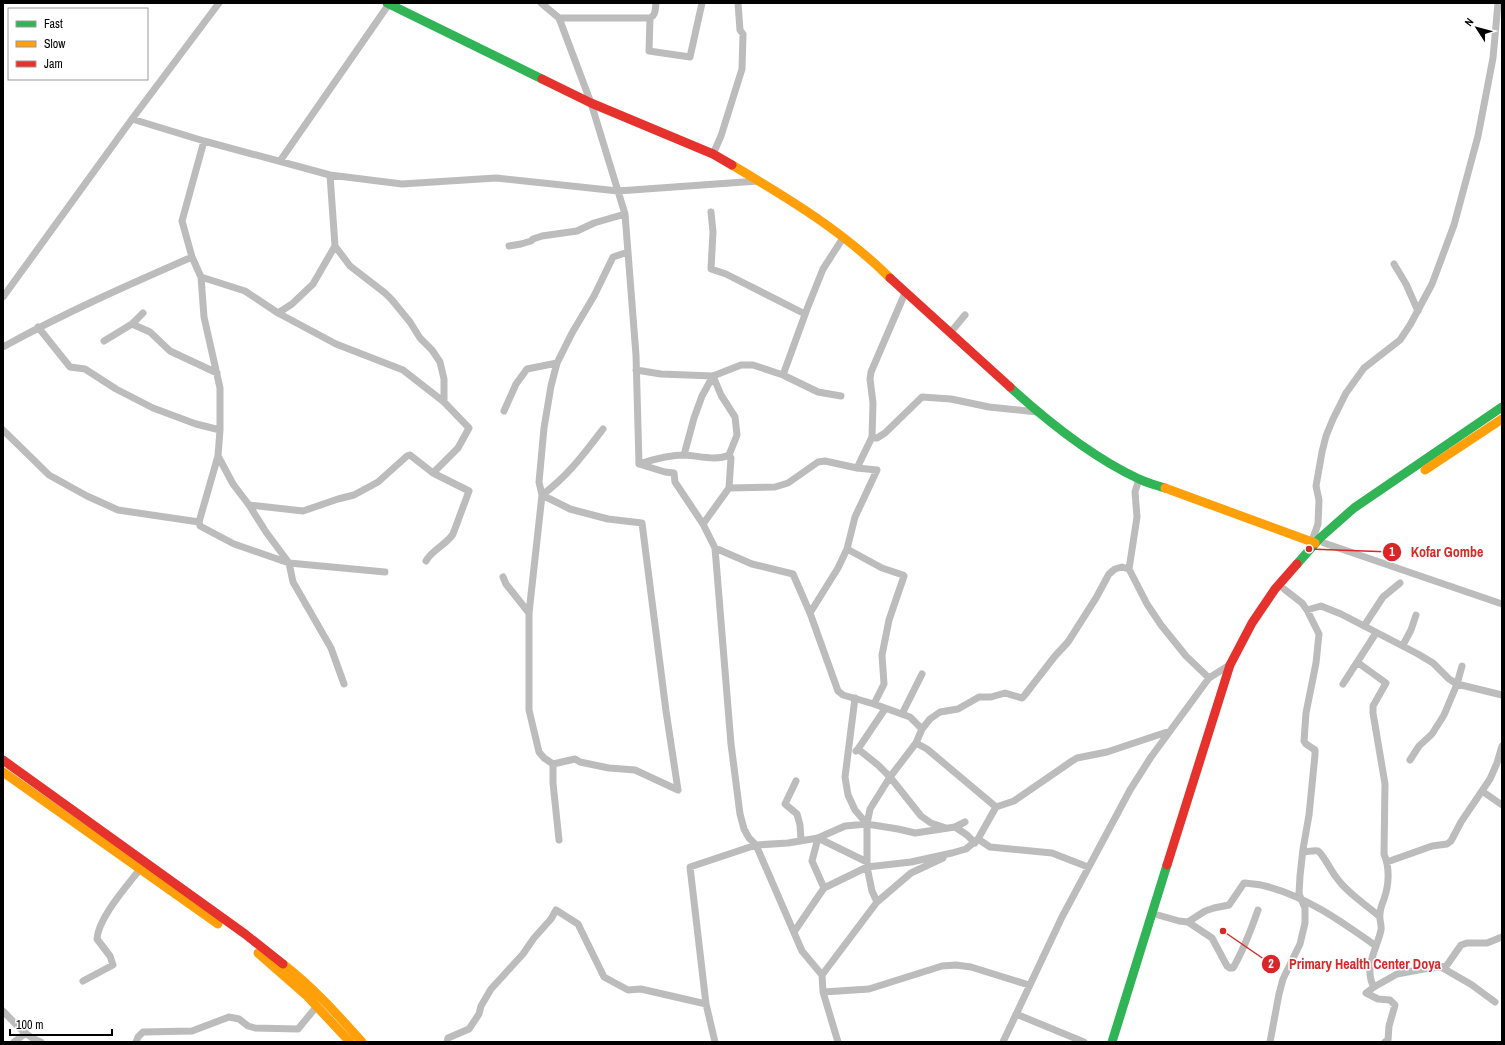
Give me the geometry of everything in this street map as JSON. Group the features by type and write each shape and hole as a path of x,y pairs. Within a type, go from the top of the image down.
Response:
{"main road":[{"path":"389,3 591,103 713,154 822,221 877,265 905,293 1038,412 1101,458 1139,479 1317,542"},
{"path":"1112,1042 1203,747 1230,665 1252,623 1284,578 1327,531 1354,508 1502,407"},
{"path":"1120,1042 1234,672 1256,629 1317,542 1502,419"},
{"path":"3,760 245,934 295,972 362,1042"},
{"path":"3,772 246,944 287,977 317,1006 350,1042"}],"street":[{"path":"3,297 218,3"},
{"path":"280,161 389,3"},
{"path":"541,3 558,18 591,103 625,214 636,370 639,464"},
{"path":"558,18 650,18 655,13 656,3"},
{"path":"650,18 649,51 690,57 702,3"},
{"path":"713,154 721,136 742,69 743,34 740,30 738,3"},
{"path":"1498,3 1493,58 1476,142 1454,225 1432,284 1410,325 1400,340 1364,368 1346,393 1326,436 1316,486 1319,500 1317,542 1502,604"},
{"path":"132,119 204,141 330,175 402,184 496,178 618,191 759,181"},
{"path":"204,141 182,221 192,257 201,277 204,317 218,373 220,388 220,430 218,456 199,522 200,526 234,544 289,563 385,572"},
{"path":"330,175 335,246 350,266 392,300 410,322 420,338 432,350 440,362 444,379 444,402"},
{"path":"711,212 711,269 726,274 805,314"},
{"path":"509,246 531,241 533,238 542,236 577,231 594,223 625,214"},
{"path":"783,375 823,269 843,238"},
{"path":"278,313 292,304 313,284 335,246"},
{"path":"542,495 570,509 608,519 642,523 666,711 678,790 635,770 609,768 580,762 575,759 553,764 544,758 540,752 529,710 529,613 542,495 539,482 544,428 551,386 557,363 613,257 628,252"},
{"path":"3,347 38,327 91,301 192,257"},
{"path":"1394,264 1406,284 1418,310"},
{"path":"201,277 245,291 278,313 336,344 403,370 444,402 469,428 458,448 433,474"},
{"path":"857,468 872,437 874,402 870,379 871,372 905,293"},
{"path":"104,341 132,324 143,313"},
{"path":"950,333 965,315"},
{"path":"132,324 150,332 170,351 218,373"},
{"path":"38,327 66,364 70,367 85,369 116,389 153,408 196,424 220,430"},
{"path":"504,411 516,384 526,369 557,363"},
{"path":"636,370 661,374 713,376 741,365 753,365 783,375 818,392 841,396"},
{"path":"703,524 729,488 731,458 729,455 737,435 735,417 721,395 713,376"},
{"path":"684,455 702,396 713,376"},
{"path":"872,437 877,438 885,433 922,397 951,398 990,407 1038,412"},
{"path":"542,495 556,485 576,464 603,429"},
{"path":"3,430 49,475 87,496 118,510 199,522"},
{"path":"249,505 303,511 354,495 378,482 410,455 433,474 469,491 450,539 426,561"},
{"path":"639,464 660,458 684,455 722,458 729,455"},
{"path":"218,456 233,484 289,563 293,582 331,648 344,684"},
{"path":"729,488 775,487 788,483 818,462 825,461 857,468 875,469 877,471 866,491 856,517 847,549 838,568 810,613"},
{"path":"639,464 665,472 674,473 675,482 703,524 716,548 731,744 740,814 744,829 749,838 756,845 802,951 822,975 823,992 838,1042"},
{"path":"1139,479 1135,492 1137,517 1129,569 1161,625 1186,656 1209,678"},
{"path":"716,548 752,564 790,572 795,577 810,613 838,691 843,695 910,717 922,729"},
{"path":"847,549 882,568 904,576 890,620 882,655 884,684 874,704"},
{"path":"877,902 872,891 867,864 867,824 871,808 890,777 916,743 922,729 930,719 940,712 958,708 979,697 990,697 1005,693 1022,698 1054,656 1068,642 1096,598 1109,574 1115,569 1122,567 1129,569"},
{"path":"503,577 506,584 529,613"},
{"path":"1364,626 1383,597 1400,583"},
{"path":"1270,1042 1278,994 1302,936 1305,923 1305,908 1300,898 1299,888 1309,815 1315,755 1315,750 1305,743 1306,713 1316,663 1319,634 1302,603 1284,589"},
{"path":"1307,610 1321,606 1341,614 1376,633 1403,645 1432,663 1443,674 1457,684 1502,695"},
{"path":"1403,645 1411,630 1416,615"},
{"path":"1343,684 1376,633"},
{"path":"1357,662 1386,683 1374,706 1373,713 1385,784 1384,854 1387,862 1387,886 1379,916 1381,929 1376,946 1373,950 1370,969 1370,980 1374,987"},
{"path":"1004,1042 1062,918 1130,790 1170,731 1209,678 1230,665"},
{"path":"1410,760 1419,746 1437,726 1444,715 1457,684 1462,666"},
{"path":"902,714 922,674"},
{"path":"855,698 849,753 846,766 847,792 855,810 867,824"},
{"path":"849,753 858,750 885,709"},
{"path":"794,932 824,888 867,864 911,862 966,849 977,841 996,808 1014,801 1077,758 1107,752 1170,731"},
{"path":"916,743 926,749 996,808"},
{"path":"1387,862 1432,846 1447,844 1454,836 1461,822 1490,779 1502,746"},
{"path":"858,750 878,765 890,777 920,816 931,824 946,828"},
{"path":"553,764 553,789 559,840"},
{"path":"796,781 785,804 797,814 800,825 801,840"},
{"path":"1482,791 1502,805"},
{"path":"715,1042 706,1004 690,866 756,845 788,843 818,838 845,826 867,824 915,833 955,827 965,822"},
{"path":"955,827 977,841 990,847 1052,853 1088,867"},
{"path":"818,838 867,864"},
{"path":"818,838 812,862 824,888"},
{"path":"1303,852 1320,852 1328,866 1348,892 1356,896 1379,916"},
{"path":"822,975 877,902 911,873 952,853"},
{"path":"82,982 113,966 110,956 98,939 98,930 106,915 140,869"},
{"path":"1188,922 1205,911 1229,905 1244,883 1265,886 1300,898 1346,925 1376,946"},
{"path":"447,1042 448,1038 468,1029 479,1014 481,1006 491,989 523,954 534,938 551,919 556,910 578,924 604,977 628,990 641,989 706,1004"},
{"path":"1158,915 1188,922 1212,938 1227,966 1233,968 1251,932 1258,910"},
{"path":"1385,1042 1388,1040 1389,1026 1395,1005 1390,1000 1378,999 1366,993 1398,974 1441,967 1447,964 1461,945 1467,943 1487,943 1502,937"},
{"path":"823,992 869,989 942,966 956,965 971,967 1029,986"},
{"path":"1441,967 1472,985 1495,1002"},
{"path":"136,1042 138,1037 143,1032 192,1031 229,1017 239,1018 248,1026 256,1028 298,1030 317,1006"},
{"path":"3,1011 26,1033 41,1042"},
{"path":"1016,1014 1084,1042"},
{"path":"14,1042 26,1033"}],"traffic: fast":[{"path":"387,3 542,79"},
{"path":"1010,387 1071,438 1122,470 1148,483 1165,488"},
{"path":"1297,564 1320,538 1354,508 1502,407"},
{"path":"1112,1042 1167,865"}],"traffic: slow":[{"path":"732,165 774,190 835,231 872,261 890,278"},
{"path":"1425,470 1502,419"},
{"path":"1165,488 1315,543"},
{"path":"3,772 218,924"},
{"path":"258,953 306,995 350,1042"},
{"path":"283,964 314,991 362,1042"}],"traffic: jam":[{"path":"542,79 591,103 713,154 732,165"},
{"path":"890,278 1010,387"},
{"path":"1167,865 1230,665 1252,623 1275,589 1297,564"},
{"path":"3,760 245,934 283,964"}],"place":[{"name":"Kofar Gombe","path":"1309,549"},
{"name":"Primary Health Center Doya","path":"1223,931"}]}
